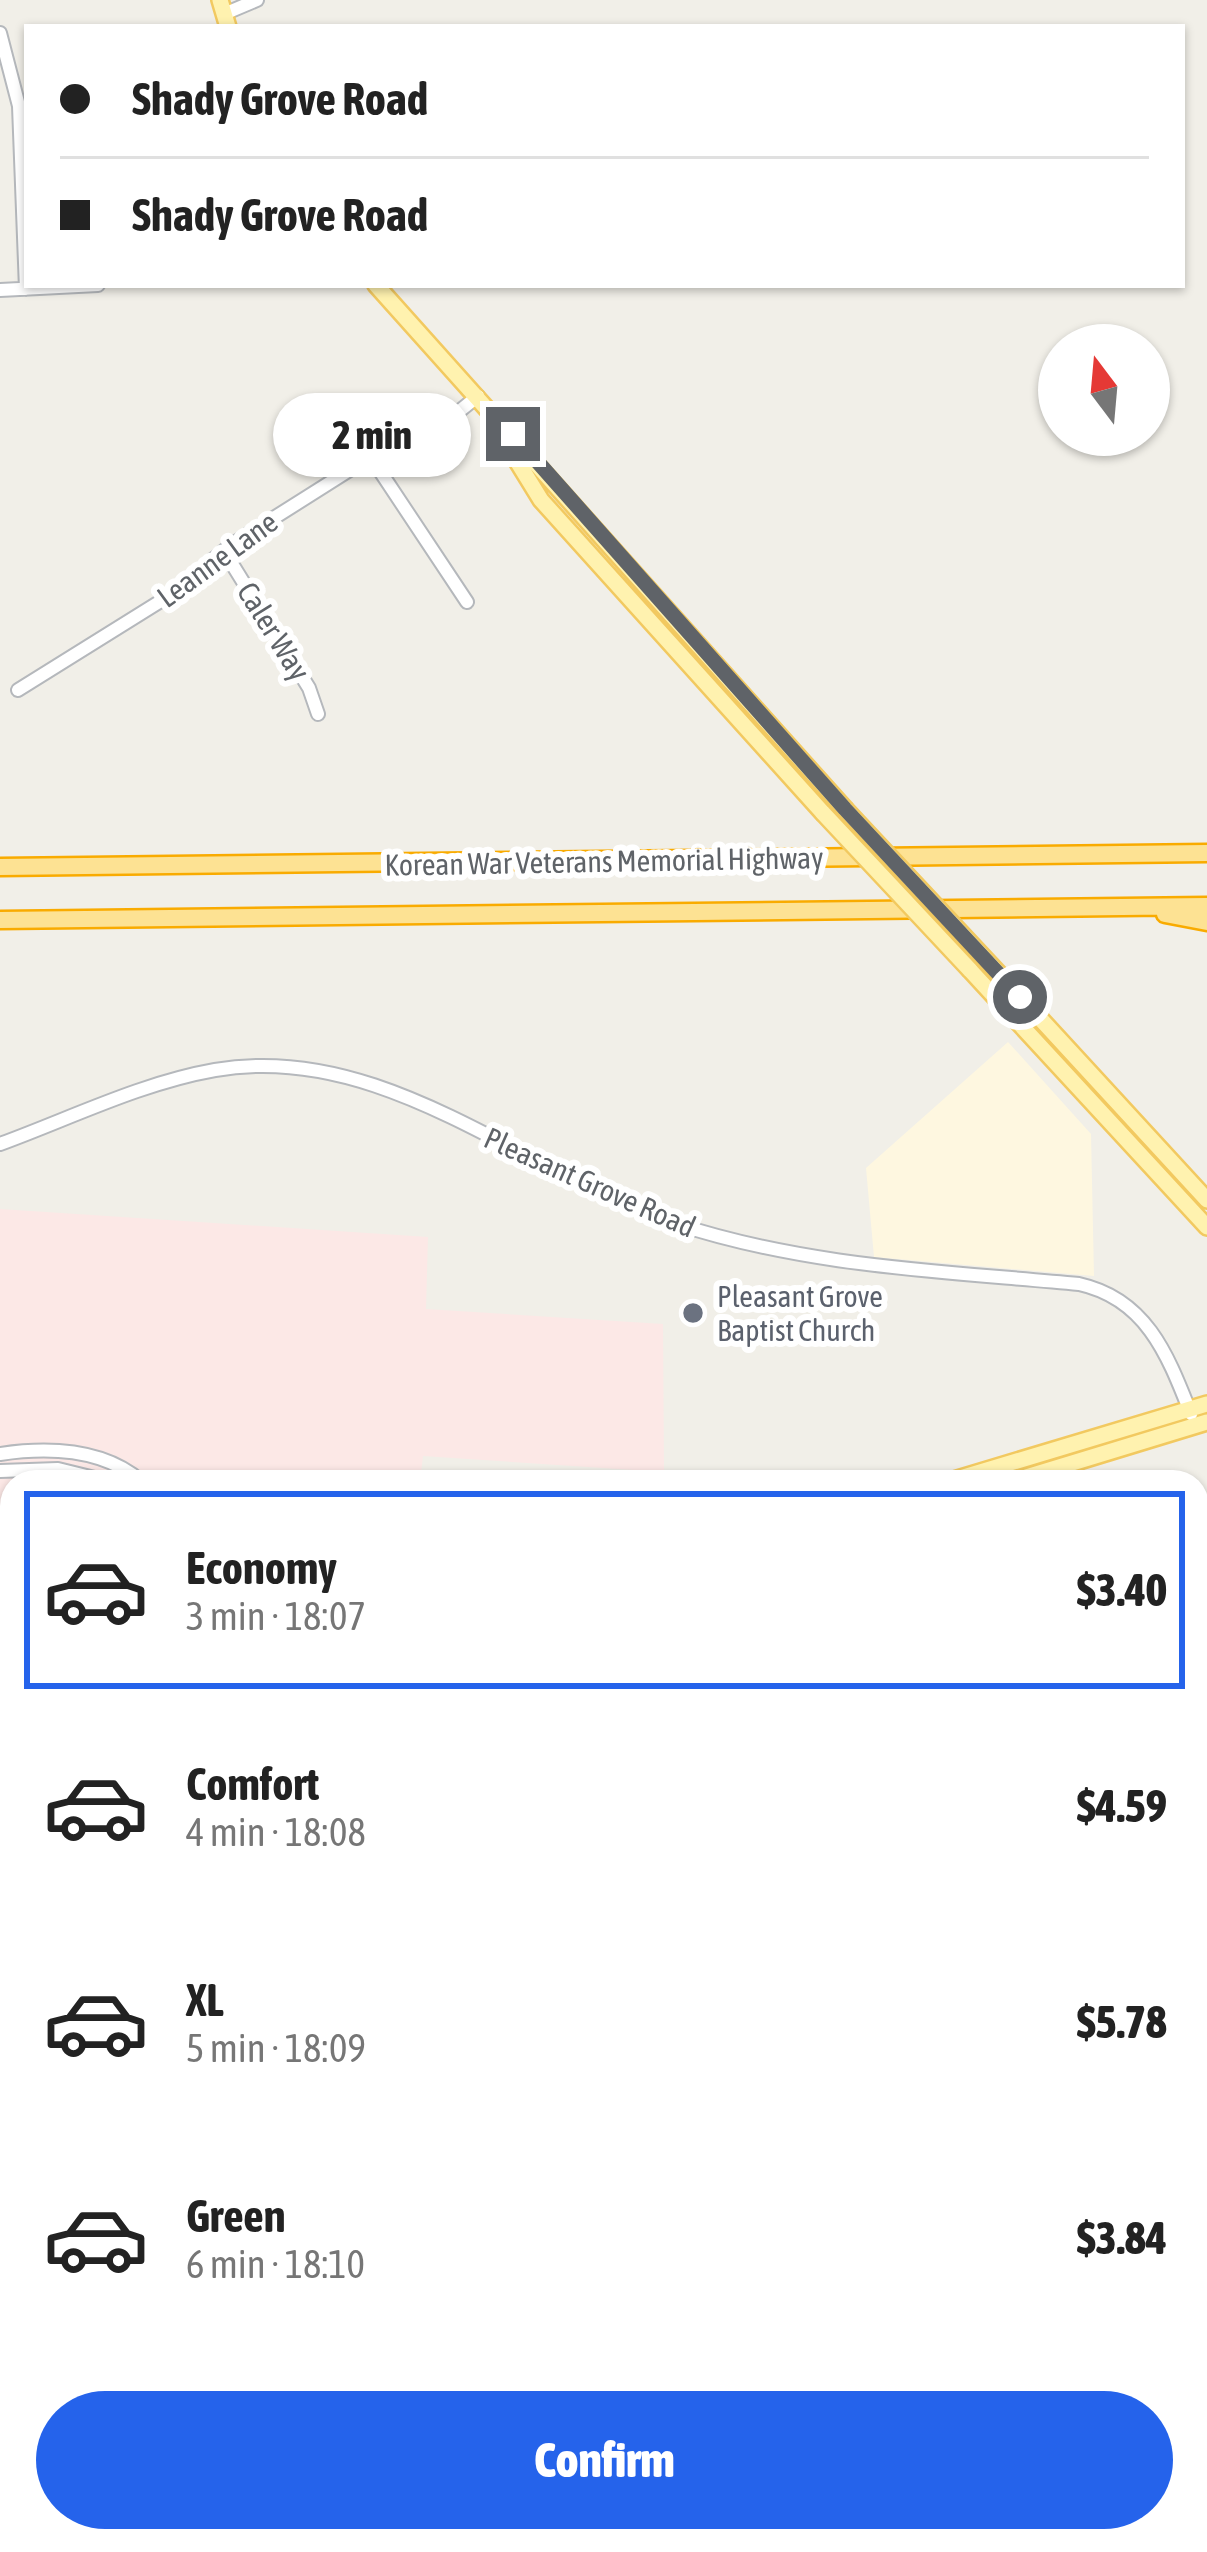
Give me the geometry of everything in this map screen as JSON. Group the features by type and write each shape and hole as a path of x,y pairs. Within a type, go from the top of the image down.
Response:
{"highway":[{"name":"Korean War Veterans Memorial Highway","path":"0,867 1207,853"},
{"name":"Korean War Veterans Memorial Highway","path":"0,920 1207,906"},
{"path":"1123,907 1207,922"}],"main road":[{"path":"379,288 845,809 1207,1200"},
{"path":"478,396 541,500 1207,1227"},
{"path":"703,679 718,666"},
{"path":"1046,1470 1197,1419 1207,1403"},
{"path":"995,1470 1197,1419"}],"street":[{"path":"224,14 257,0"},
{"path":"0,33 20,106 24,228"},
{"path":"0,290 44,288"},
{"name":"Leanne Lane","path":"19,691 164,599 224,551 372,459 420,443 478,396"},
{"path":"372,459 466,602"},
{"name":"Caler Way","path":"224,551 309,688 318,714"},
{"name":"Pleasant Grove Road","path":"0,1144 150,1088 215,1070 278,1066 345,1075 410,1097 565,1178 730,1241 831,1262 1079,1284 1107,1293 1132,1308 1153,1331 1197,1419"},
{"path":"0,1454 68,1451 123,1470"},
{"path":"29,1470 62,1470"}],"shaded area":[{"path":"1008,1042 1091,1134 1094,1276 874,1257 866,1168"},
{"path":"0,1209 428,1237 426,1309 663,1324 664,1470 423,1456 421,1470 0,1470"}],"place":[{"name":"Pleasant Grove Baptist Church","path":"693,1313"}],"route":[{"path":"513,434 845,809 1020,997"}]}
